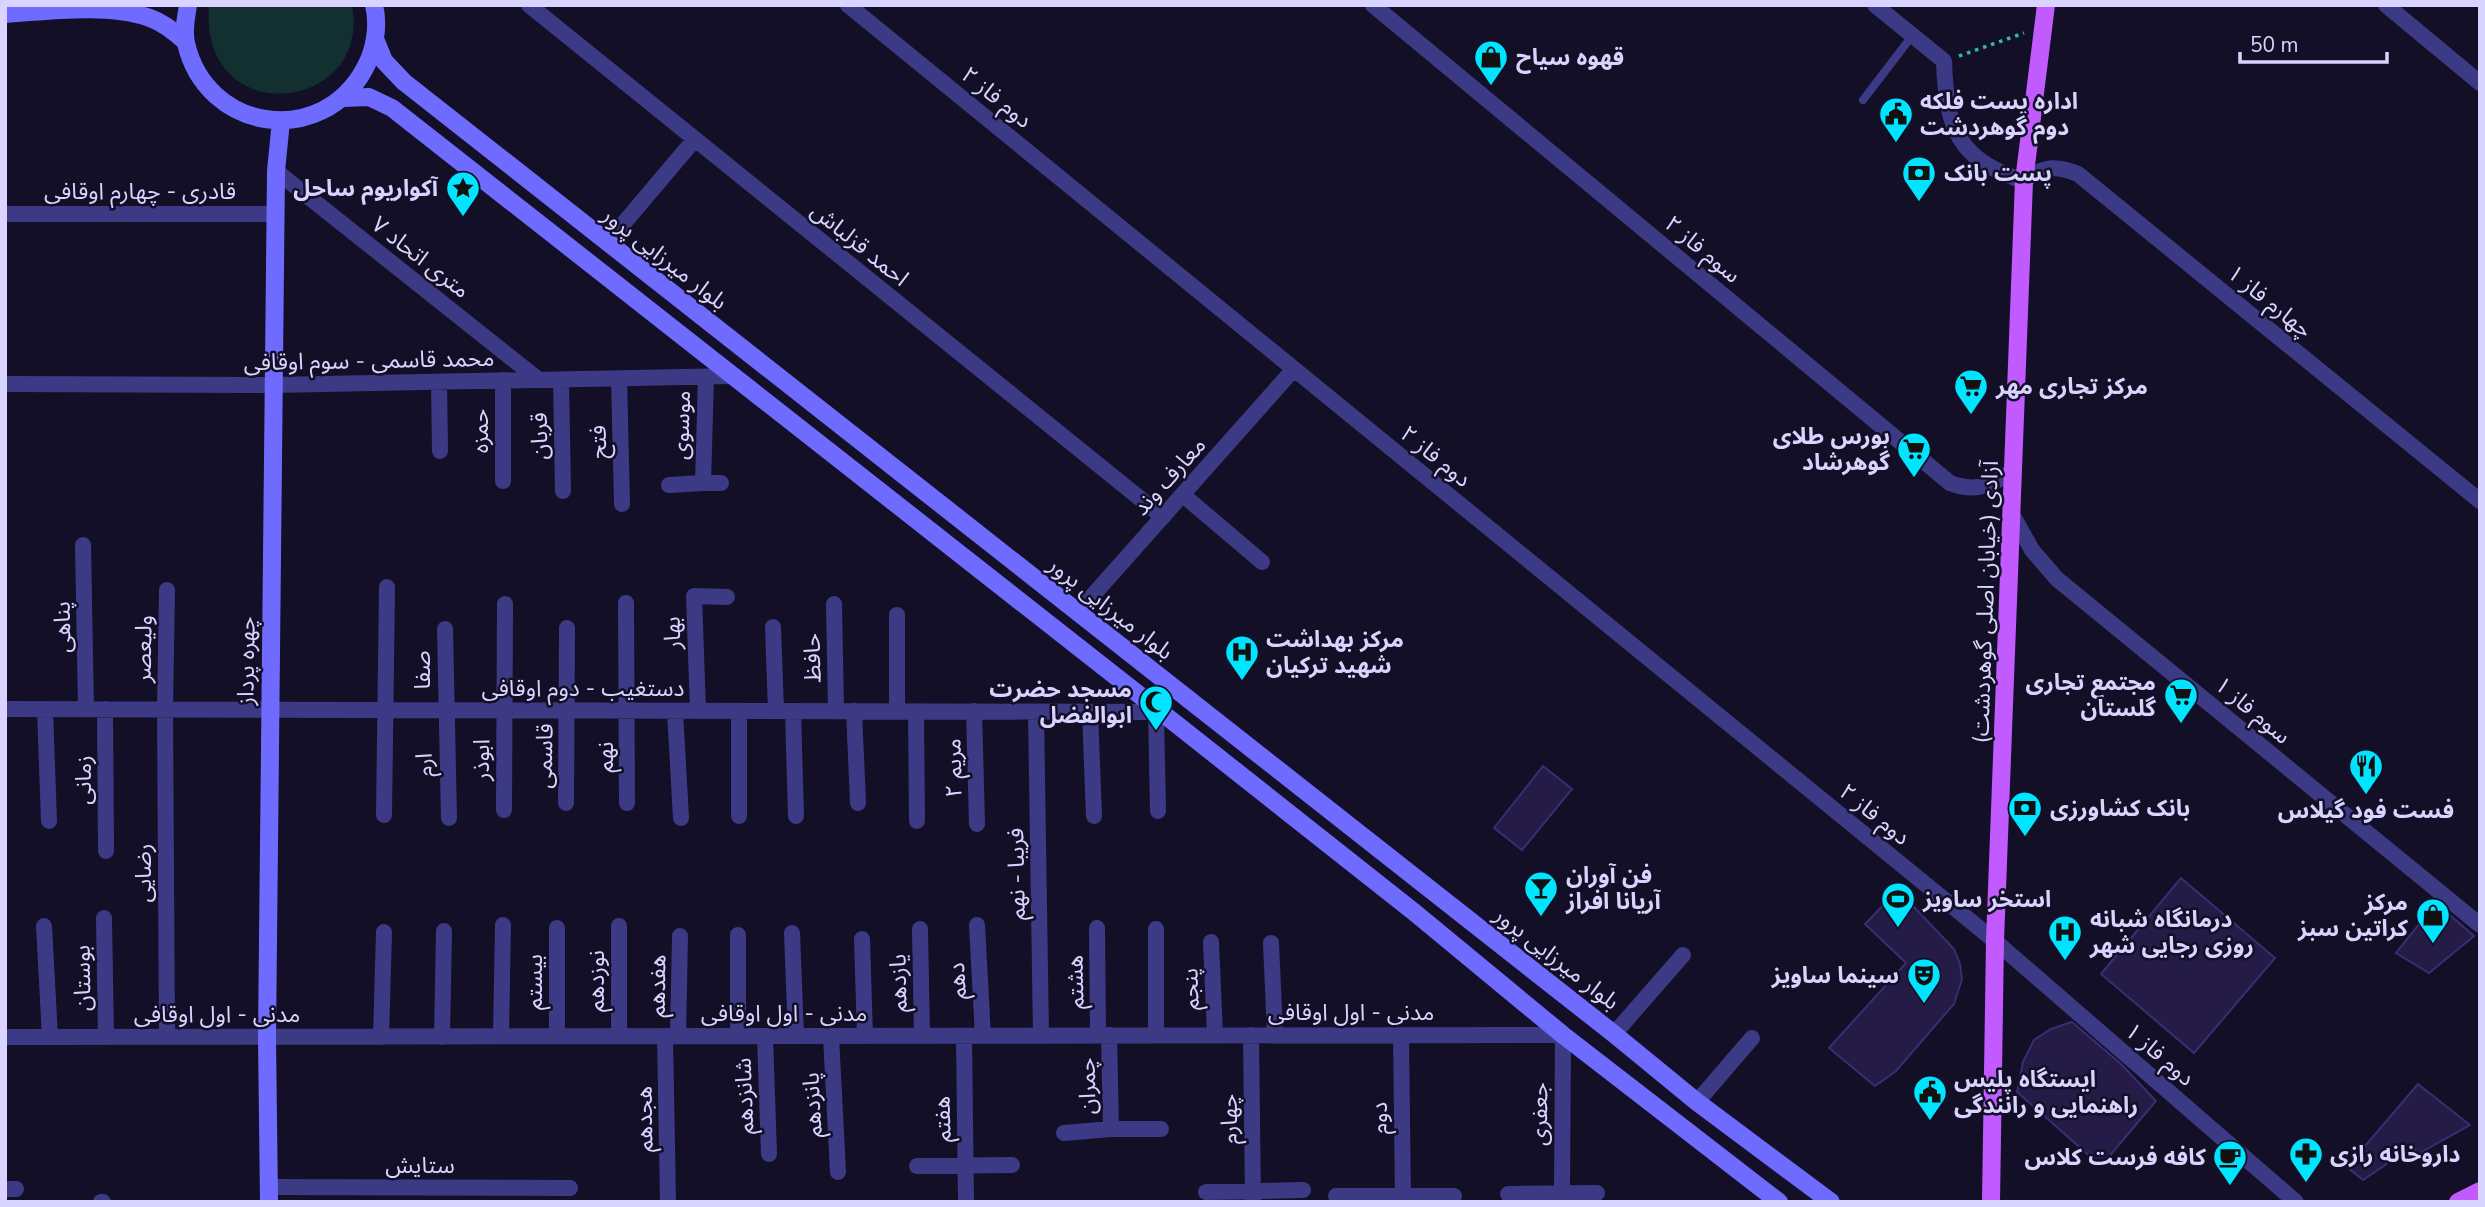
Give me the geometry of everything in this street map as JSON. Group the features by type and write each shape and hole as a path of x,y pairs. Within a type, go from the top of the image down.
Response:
{"main road":[{"path":"176,5 194,67 209,89 230,106 254,117 281,121 303,118 324,110 343,97 359,80 369,61 375,39 374,5"},
{"path":"185,35 188,5"},
{"name":"آزادی (خیابان اصلی گوهردشت)","path":"1991,1202 1995,942 2024,181 2046,5"},
{"path":"5,14 78,7 150,17 185,35"},
{"name":"بلوار میرزایی پرور","path":"375,39 384,61 404,82 1697,1102 1831,1202"},
{"path":"343,97 369,97 392,108 1414,912 1563,1035 1779,1202"},
{"name":"چهره پرداز","path":"269,1194 267,1037 275,170 281,121"},
{"path":"2458,1202 2480,1191"}],"street":[{"name":"احمد قزلباش","path":"529,5 1163,517"},
{"name":"دوم فاز ۲","path":"848,5 1995,942"},
{"name":"سوم فاز ۲","path":"1373,5 1950,483 1961,487 1988,486 2014,469"},
{"path":"2386,5 2480,83"},
{"path":"1877,6 1944,61 1946,103 1959,138 1985,165 2024,181"},
{"path":"607,243 695,139"},
{"name":"چهارم فاز ۱","path":"2024,181 2044,168 2065,169 2078,174 2480,502"},
{"name":"۷ متری اتحاد","path":"275,170 539,380"},
{"name":"قادری - چهارم اوقافی","path":"5,214 275,214"},
{"name":"معارف وند","path":"1078,612 1294,369"},
{"name":"محمد قاسمی - سوم اوقافی","path":"5,384 274,385 733,376"},
{"name":"موسوی","path":"669,485 702,483 706,377"},
{"name":"فتح","path":"619,378 622,503"},
{"name":"حمزه","path":"503,380 503,481"},
{"name":"قربان","path":"561,380 563,491"},
{"path":"439,382 440,451"},
{"path":"702,483 721,483"},
{"path":"1183,495 1262,562"},
{"name":"سوم فاز ۱","path":"2013,516 2032,550 2057,579 2480,925"},
{"name":"پناهی","path":"83,545 86,709"},
{"path":"384,815 387,587"},
{"name":"ولیعصر","path":"165,709 167,590"},
{"name":"بهار","path":"698,711 694,596 727,597"},
{"name":"نهم","path":"626,603 627,803"},
{"name":"ابوذر","path":"504,810 505,604"},
{"name":"حافظ","path":"834,604 836,711"},
{"path":"897,615 897,711"},
{"path":"773,627 776,711"},
{"name":"قاسمی","path":"566,803 567,628"},
{"name":"صفا","path":"445,629 445,710"},
{"name":"دستغیب - دوم اوقافی","path":"5,709 1158,712"},
{"path":"45,709 49,821"},
{"name":"زمانی","path":"106,709 106,851"},
{"name":"رضایی","path":"165,709 167,1037"},
{"name":"ارم","path":"445,710 449,818"},
{"path":"675,711 681,818"},
{"path":"739,711 739,816"},
{"path":"793,711 796,816"},
{"path":"854,711 858,803"},
{"path":"916,712 918,821"},
{"name":"مریم ۲","path":"974,712 977,824"},
{"name":"فریبا - نهم","path":"1036,712 1041,1036"},
{"path":"1090,712 1094,816"},
{"path":"1158,712 1158,811"},
{"name":"بوستان","path":"104,918 106,1037"},
{"path":"501,1036 503,925"},
{"name":"دهم","path":"977,925 983,1036"},
{"path":"44,926 50,1037"},
{"name":"نوزدهم","path":"619,926 619,1036"},
{"name":"بیستم","path":"557,928 557,1036"},
{"name":"هشتم","path":"1097,928 1104,1035"},
{"name":"یازدهم","path":"920,929 922,1036"},
{"path":"1156,929 1156,1035"},
{"path":"442,1037 444,931"},
{"path":"381,1037 384,932"},
{"path":"792,933 796,1036"},
{"path":"738,935 738,1036"},
{"name":"هفدهم","path":"672,1036 680,936"},
{"path":"862,939 865,1036"},
{"name":"پنجم","path":"1211,942 1215,1035"},
{"name":"دوم فاز ۱","path":"1995,942 2296,1202"},
{"path":"1271,943 1275,1035"},
{"path":"1614,1034 1682,955"},
{"name":"چمران","path":"1064,1133 1111,1129 1104,1035"},
{"name":"چهارم","path":"1251,1035 1253,1197"},
{"name":"دوم","path":"1401,1035 1403,1199"},
{"name":"مدنی - اول اوقافی","path":"5,1037 1563,1035"},
{"name":"جعفری","path":"1562,1193 1563,1035"},
{"name":"هجدهم","path":"668,1202 672,1036"},
{"name":"شانزدهم","path":"765,1036 769,1154"},
{"name":"پانزدهم","path":"831,1036 838,1172"},
{"name":"هفتم","path":"964,1036 966,1202"},
{"path":"1697,1102 1752,1038"},
{"path":"1111,1129 1161,1129"},
{"path":"918,1166 1012,1165"},
{"name":"ستایش","path":"269,1194 570,1188"},
{"path":"1206,1192 1253,1197 1303,1190"},
{"path":"1508,1194 1597,1193"},
{"path":"1336,1196 1403,1199 1454,1196"}],"lane":[{"path":"1863,100 1912,36"}],"path":[{"path":"1944,61 2043,26"}],"green space":[{"path":"209,5 352,5 351,41 337,69 313,86 284,93 255,90 230,74 213,46"}],"building":[{"path":"1543,766 1572,789 1522,850 1494,828"},
{"path":"2181,878 2275,958 2194,1053 2101,974"},
{"path":"1898,890 1954,949 1962,979 1954,1004 1896,1071 1875,1086 1829,1048 1906,963 1865,924"},
{"name":"مرکز کراتین سبز","path":"2436,903 2474,936 2429,973 2396,953"},
{"path":"2072,1022 2121,1064 2156,1101 2101,1166 2017,1092 2023,1062 2034,1040 2051,1029"},
{"path":"2418,1084 2470,1125 2418,1154 2413,1146 2363,1180 2347,1167"}],"place":[{"name":"قهوه سیاح","path":"1491,87"},
{"name":"اداره پست فلکه دوم گوهردشت","path":"1896,144"},
{"name":"پست بانک","path":"1919,203"},
{"name":"آکواریوم ساحل","path":"463,218"},
{"name":"مرکز تجاری مهر","path":"1971,416"},
{"name":"بورس طلای گوهرشاد","path":"1914,479"},
{"name":"مرکز بهداشت شهید ترکیان","path":"1242,682"},
{"name":"مجتمع تجاری گلستان","path":"2181,725"},
{"name":"مسجد حضرت ابوالفضل","path":"1156,732"},
{"name":"فست فود گیلاس","path":"2366,796"},
{"name":"بانک کشاورزی","path":"2025,838"},
{"name":"فن آوران آریانا افراز","path":"1541,918"},
{"name":"استخر ساویز","path":"1898,929"},
{"name":"مرکز کراتین سبز","path":"2433,945"},
{"name":"درمانگاه شبانه روزی رجایی شهر","path":"2065,962"},
{"name":"سینما ساویز","path":"1924,1005"},
{"name":"ایستگاه پلیس راهنمایی و رانندگی","path":"1930,1122"},
{"name":"داروخانه رازی","path":"2306,1184"},
{"name":"کافه فرست کلاس","path":"2230,1187"}]}
